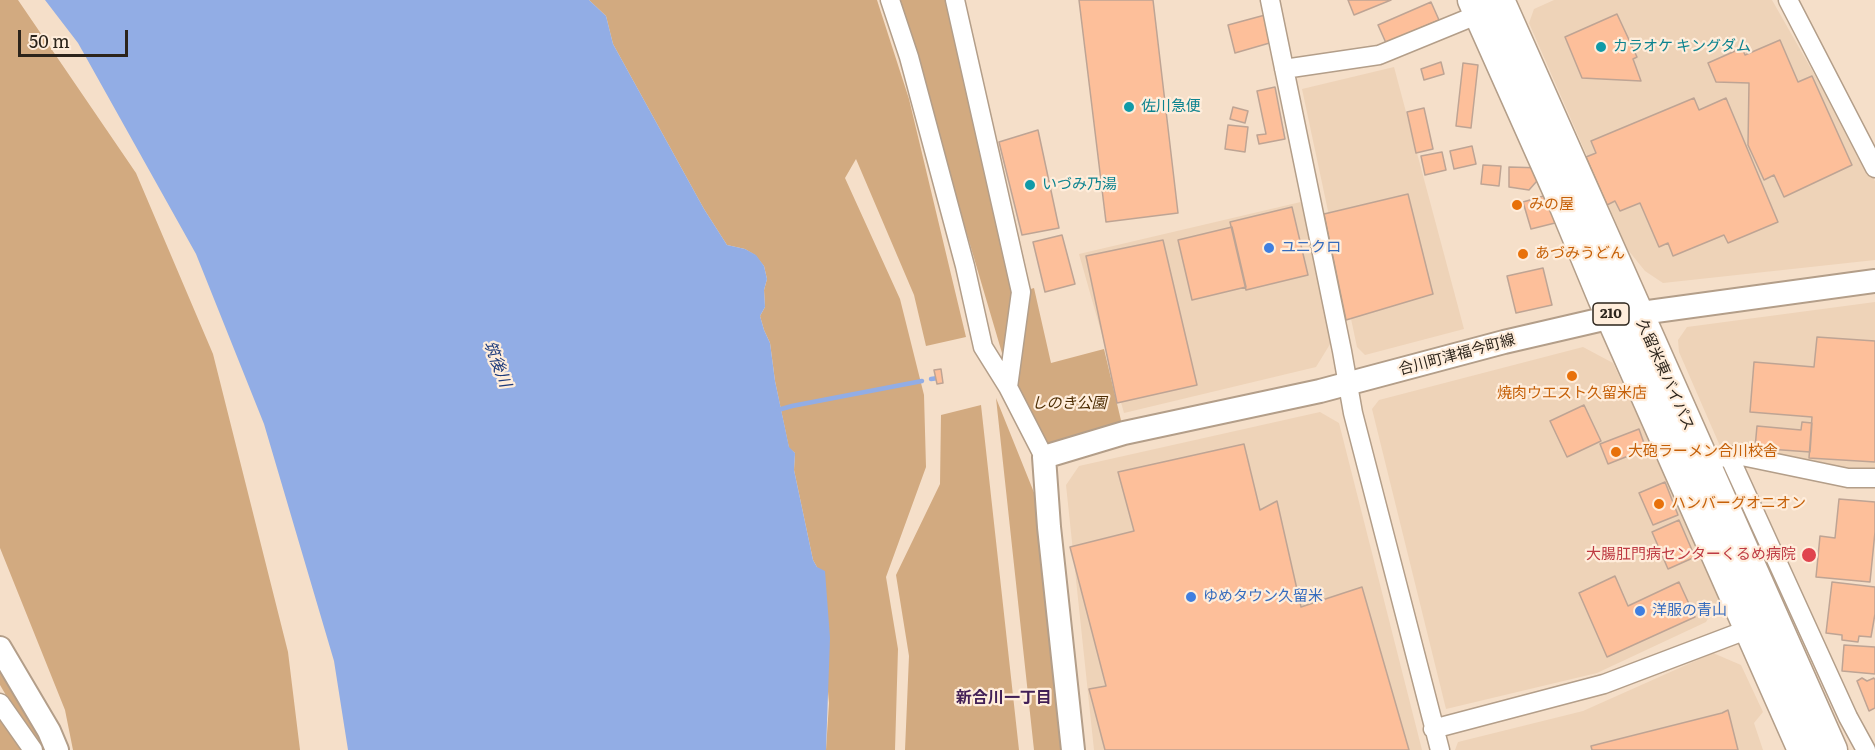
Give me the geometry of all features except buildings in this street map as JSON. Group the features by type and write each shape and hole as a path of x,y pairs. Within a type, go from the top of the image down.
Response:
{"highway":[{"name":"久留米東バイパス","path":"1493,4 1564,204 1625,316 1716,457 1832,750"},
{"name":"久留米東バイパス","path":"1625,316 1636,368 1803,750"}],"street":[{"path":"890,0 909,57 957,234 983,348 1008,387 1044,457 1049,527 1073,750"},
{"path":"956,0 1021,292 1008,387"},
{"path":"1270,0 1353,413 1440,750"},
{"path":"1788,0 1875,168"},
{"path":"1284,69 1379,55 1493,4"},
{"name":"合川町津福今町線","path":"1044,457 1124,433 1320,391 1504,342 1625,316 1875,281"},
{"path":"1866,750 1716,457 1737,455 1848,478 1875,478"},
{"path":"1433,729 1604,684 1749,629"},
{"path":"0,648 49,731 57,750"},
{"path":"0,703 33,750"}],"shaded area":[{"path":"1554,0 1772,0 1875,181 1875,260 1663,283 1645,271 1628,250 1529,23 1534,9"},
{"path":"1394,67 1464,329 1365,355 1357,347 1302,89"},
{"path":"1305,201 1332,341 1316,367 1124,413 1079,254"},
{"path":"1875,302 1875,469 1823,472 1720,446 1679,352 1678,340 1687,327"},
{"path":"1583,347 1613,363 1721,596 1706,622 1597,673 1446,709 1372,409 1379,400"},
{"name":"ゆめタウン久留米","path":"1320,412 1339,423 1422,750 1094,750 1066,485 1079,466"},
{"path":"1713,653 1741,665 1763,712 1754,723 1763,750 1455,750 1458,742 1583,711"}],"green space":[{"path":"0,0 18,0 136,173 213,354 288,652 300,750 73,750 65,710 0,548"},
{"path":"589,0 877,0 909,99 966,337 926,346 914,295 856,159 845,178 900,299 924,395 926,467 886,577 898,649 895,750 826,750 829,703 817,567 813,560 794,470 795,453 789,448 775,381 770,343 760,316 765,307 764,290 767,279 764,266 755,255 745,249 727,245 704,209 613,44 606,16"},
{"path":"898,0 951,0 1015,296 1007,370"},
{"name":"しのき公園","path":"1034,288 1051,363 1104,349 1124,433 1044,457 1008,387 1021,292"},
{"path":"996,398 1037,500 1063,750 1034,750"},
{"path":"981,405 1019,750 905,750 909,656 896,575 940,484 941,415"},
{"path":"0,664 48,748 38,750 0,685"},
{"path":"0,713 26,750 0,750"}],"water":[{"name":"筑後川","path":"45,0 589,0 606,16 613,44 704,209 727,245 745,249 756,255 764,266 767,279 764,290 765,307 760,316 770,343 775,381 789,447 795,453 794,470 813,560 817,567 825,571 830,638 826,750 348,750 334,661 264,424 196,254 78,43"}],"waterway":[{"path":"931,379 938,378"},
{"path":"778,410 922,381"}],"place":[{"name":"カラオケ キングダム","path":"1601,47"},
{"name":"佐川急便","path":"1129,107"},
{"name":"いづみ乃湯","path":"1030,185"},
{"name":"みの屋","path":"1517,205"},
{"name":"ユニクロ","path":"1269,248"},
{"name":"あづみうどん","path":"1523,254"},
{"name":"焼肉ウエスト久留米店","path":"1572,376"},
{"name":"大砲ラーメン合川校舎","path":"1616,452"},
{"name":"ハンバーグオニオン","path":"1659,504"},
{"name":"大腸肛門病センターくるめ病院","path":"1809,555"},
{"name":"ゆめタウン久留米","path":"1191,597"},
{"name":"洋服の青山","path":"1640,611"}],"district":[{"name":"新合川一丁目","path":"1004,698"}]}
